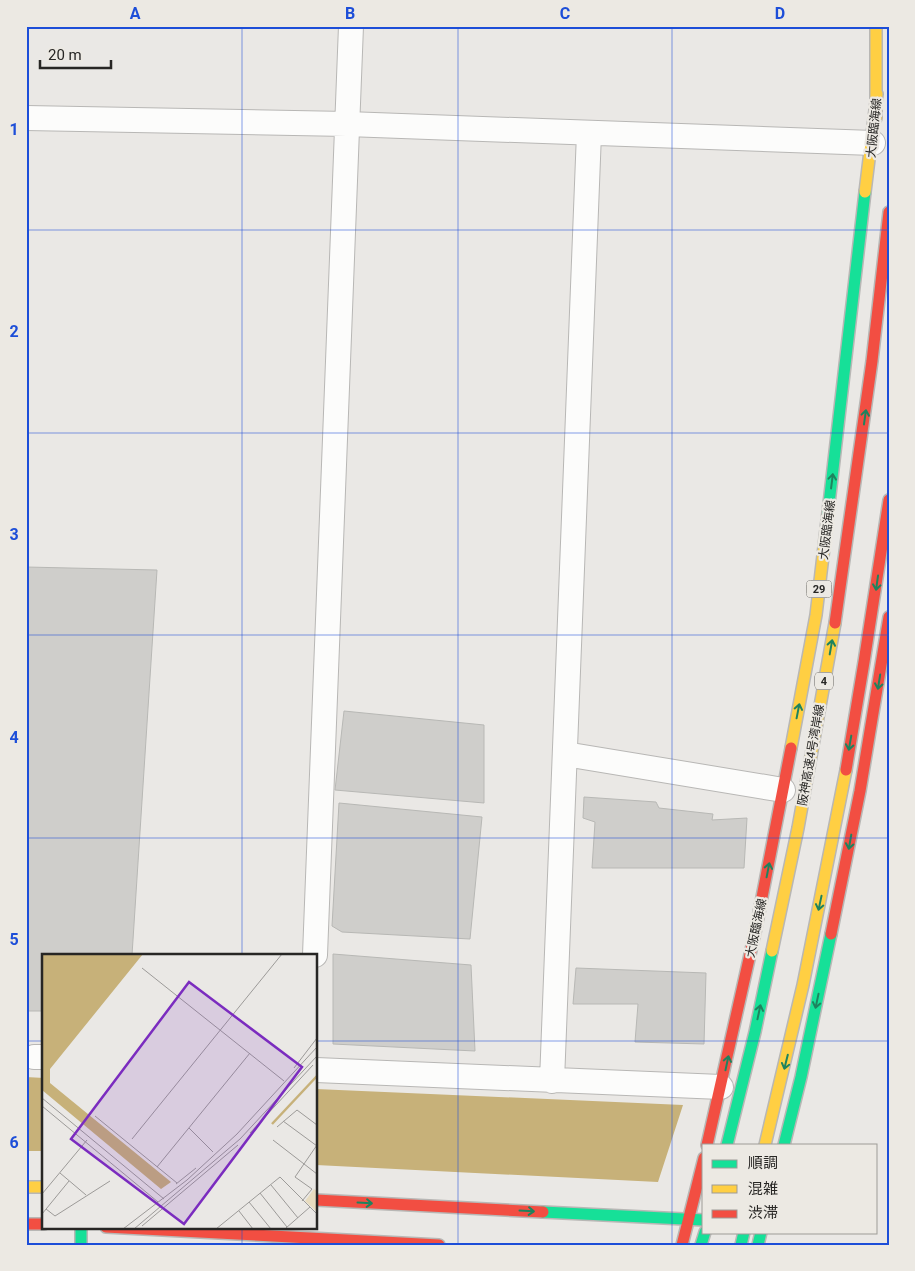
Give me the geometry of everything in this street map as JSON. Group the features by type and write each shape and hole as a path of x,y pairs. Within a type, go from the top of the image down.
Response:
{"main road":[{"path":"876,26 876,118"},
{"name":"大阪臨海線","path":"707,1144 756,928 816,615 876,118 882,26"},
{"name":"阪神高速4号湾岸線","path":"727,1144 755,1032 798,828 839,600 872,362 889,212"},
{"path":"766,1144 790,1046 833,836 873,611 889,500"},
{"path":"784,1144 799,1090 840,892 889,617"},
{"path":"682,1245 702,1166"},
{"path":"26,1187 42,1188"},
{"path":"318,1200 702,1220"},
{"path":"26,1224 42,1224"},
{"path":"81,1228 81,1245"},
{"path":"124,1228 439,1245"}],"street":[{"path":"315,954 351,26"},
{"path":"26,118 347,124 873,143"},
{"path":"552,1080 589,133"},
{"path":"565,754 783,790"},
{"path":"318,1070 721,1087"}],"shaded area":[{"path":"26,1077 42,1078 42,1151 26,1151"},
{"path":"318,1089 683,1105 658,1182 318,1165"}],"building":[{"path":"26,567 157,570 132,954 42,954 42,1011 26,1011"},
{"path":"344,711 484,725 484,803 335,790"},
{"path":"584,797 656,802 659,808 713,814 712,820 747,818 744,868 592,868 595,822 583,818"},
{"path":"339,803 482,817 470,939 342,932 332,926"},
{"path":"333,954 471,965 475,1051 333,1044"},
{"path":"576,968 706,973 704,1044 635,1042 638,1004 573,1004"}],"traffic: fast":[{"path":"824,547 865,192"},
{"path":"784,1144 801,1077 831,934"},
{"path":"727,1144 755,1032 772,951"},
{"path":"543,1212 702,1220"},
{"path":"81,1228 81,1245"},
{"path":"701,1245 704,1234"},
{"path":"741,1245 744,1234"},
{"path":"758,1245 761,1234"}],"traffic: slow":[{"path":"876,26 876,118"},
{"path":"865,192 877,94"},
{"path":"791,748 816,615 824,547"},
{"path":"772,951 798,828 835,623"},
{"path":"765,1144 803,985 846,770"},
{"path":"26,1187 42,1187"}],"traffic: jam":[{"path":"835,623 872,361 889,212"},
{"path":"846,770 889,500"},
{"path":"831,934 860,791 889,617"},
{"path":"707,1144 756,928 791,748"},
{"path":"682,1245 702,1166"},
{"path":"318,1200 543,1212"},
{"path":"26,1224 42,1224"},
{"path":"124,1228 439,1245"}]}
